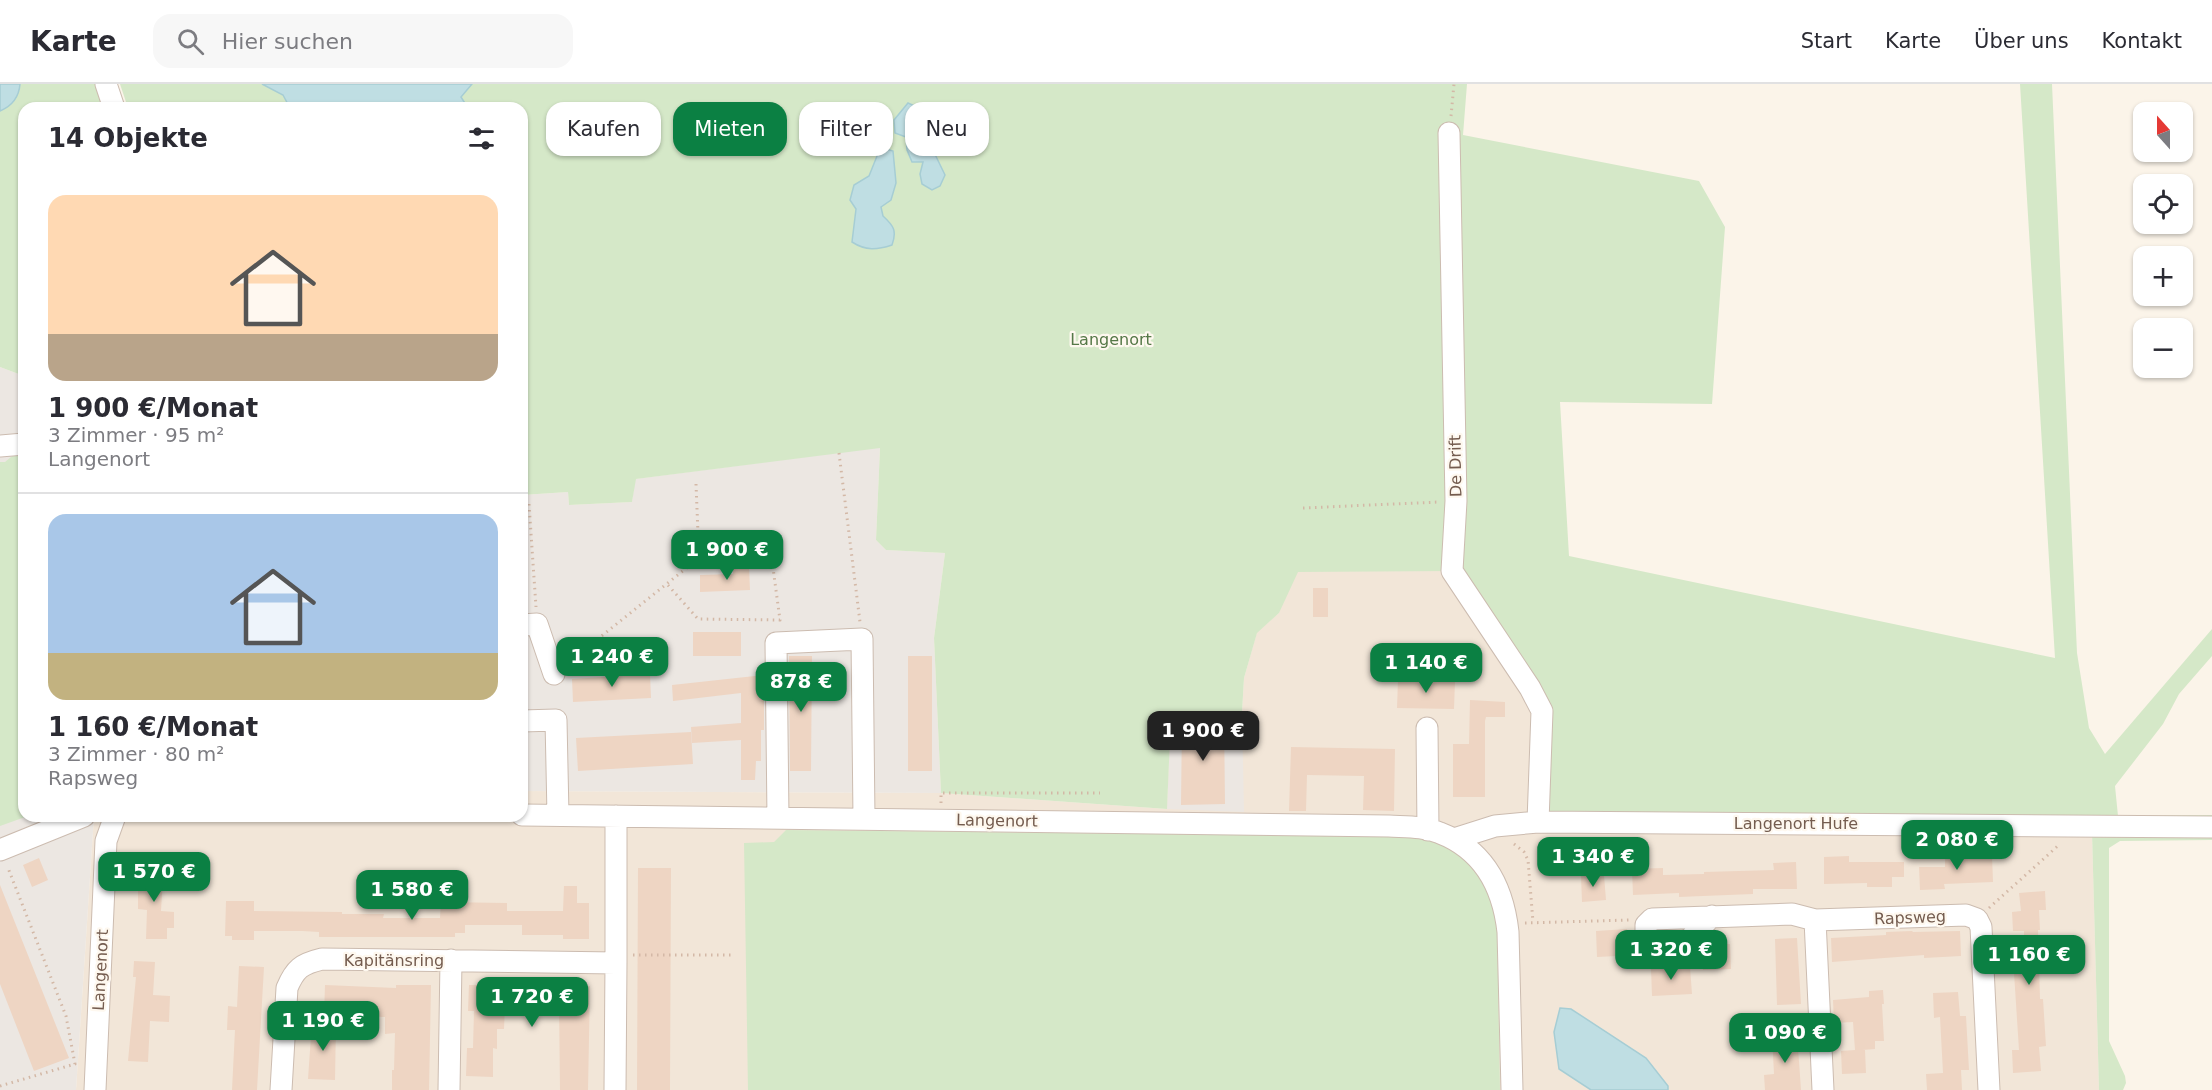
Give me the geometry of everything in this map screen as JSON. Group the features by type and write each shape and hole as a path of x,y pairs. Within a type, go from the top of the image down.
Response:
{"street":[{"path":"106,84 112,102"},
{"name":"De Drift","path":"1449,133 1456,501 1452,571 1530,688 1542,711 1538,822"},
{"path":"0,446 18,444"},
{"path":"529,625 554,674"},
{"path":"778,818 776,643 862,639 864,818"},
{"path":"528,721 556,720 558,815"},
{"path":"1427,728 1428,830"},
{"name":"Langenort","path":"528,815 1389,826 1428,830 1460,844"},
{"path":"615,1090 616,816"},
{"path":"3,855 72,822"},
{"name":"Langenort","path":"95,1090 106,841 113,822"},
{"name":"Langenort Hufe","path":"1460,844 1495,826 1538,822 2081,824 2212,827"},
{"path":"1460,844 1484,864 1496,884 1505,907 1508,932 1512,1090"},
{"name":"Rapsweg","path":"1652,919 1792,914 1815,920 1966,915 1977,919"},
{"path":"1652,919 1646,925 1646,948 1651,953 1678,951 1712,916"},
{"path":"1977,919 1981,927 1989,1090"},
{"path":"1815,920 1824,1090"},
{"name":"Kapitänsring","path":"281,1090 287,988 293,974 305,963 322,960 616,959"},
{"path":"449,1090 451,960"}],"path":[{"path":"1449,133 1454,84"},
{"path":"839,453 862,639"},
{"path":"696,484 699,558"},
{"path":"1303,507 1456,501"},
{"path":"529,504 529,625"},
{"path":"554,674 699,558 771,553 780,620 698,619 667,584"},
{"path":"941,820 941,793 1100,793"},
{"path":"1977,919 2081,824"},
{"path":"1495,826 1524,852 1528,860 1531,922 1652,919"},
{"path":"0,1086 75,1064 66,1016 3,855"},
{"path":"616,959 732,955"}],"shaded area":[{"path":"0,367 18,374 18,822 94,822 76,1090 0,1090"},
{"path":"880,447 876,540 886,550 945,553 934,638 941,793 528,791 528,495 568,492 569,505 632,502 635,479"},
{"path":"1303,508 2092,833 2099,1090 76,1090 94,822 528,822 528,791 941,793 1167,809 1171,715 1242,713 1244,678 1257,632 1279,613"},
{"path":"1242,713 1244,812 1167,809 1171,715"}],"green space":[{"path":"0,84 98,84 104,102 18,102 18,374 0,367"},
{"name":"Langenort","path":"120,84 1467,84 1463,135 1699,181 1725,227 1712,404 1560,402 1569,556 2055,658 2020,84 2052,84 2077,653 2089,728 2105,754 2212,629 2212,656 2179,694 2163,724 2115,786 2118,816 2212,815 2212,840 2120,841 2109,848 2109,1041 2125,1076 2126,1083 2123,1090 2099,1090 2092,833 1534,827 1536,715 1452,571 1298,572 1279,613 1257,633 1244,678 1242,713 1171,715 1167,809 941,793 934,638 945,553 886,550 876,540 880,448 636,479 632,502 569,505 568,492 528,495 528,102 126,102"},
{"path":"18,451 18,820 0,826 0,462 5,462"},
{"path":"786,830 1419,837 1452,849 1472,864 1487,889 1497,923 1500,1090 748,1090 744,843 774,842"}],"water":[{"path":"0,84 20,84 14,100 0,111"},
{"path":"262,84 472,84 461,97 464,102 287,102 283,95"},
{"path":"905,107 905,137 895,133 894,120"},
{"path":"893,151 896,183 891,200 881,207 883,216 894,229 894,240 892,245 876,249 852,242 856,209 850,200 854,185 869,176 877,156 893,156"},
{"path":"910,156 936,156 945,175 940,186 932,190 922,184 920,174 923,162 912,162"},
{"path":"1560,1008 1571,1009 1646,1058 1668,1086 1668,1090 1591,1090 1559,1069 1554,1032"}],"building":[{"path":"733,566 749,566 750,590 700,592 700,575 733,574"},
{"path":"1313,588 1328,588 1328,617 1313,617"},
{"path":"693,632 741,632 741,656 693,656"},
{"path":"789,656 812,656 811,771 790,771"},
{"path":"908,656 932,656 932,771 908,771"},
{"path":"650,674 651,698 573,702 572,679"},
{"path":"764,675 764,730 761,730 761,761 756,761 755,780 741,780 741,740 692,743 691,727 741,723 741,693 673,701 672,685"},
{"path":"1398,680 1455,681 1454,709 1397,708"},
{"path":"1470,700 1505,702 1505,717 1486,717 1485,721 1485,797 1453,797 1453,744 1469,744"},
{"path":"1210,717 1224,717 1225,804 1181,805 1182,720 1210,720"},
{"path":"691,732 693,764 578,771 576,738"},
{"path":"1291,747 1395,749 1394,811 1363,810 1364,776 1307,775 1306,811 1289,811"},
{"path":"1971,851 1971,856 1992,855 1993,882 1944,884 1945,889 1920,890 1919,867 1945,867 1945,852"},
{"path":"1849,856 1849,862 1904,862 1904,877 1892,877 1892,887 1867,887 1867,883 1824,884 1824,857"},
{"path":"39,858 48,880 32,887 23,865"},
{"path":"1796,862 1797,889 1753,889 1753,894 1679,897 1679,893 1633,895 1632,869 1663,868 1663,875 1704,874 1704,872 1774,870 1773,863"},
{"path":"138,867 161,869 163,877 161,911 174,912 174,928 167,928 167,939 146,939 147,910 138,909"},
{"path":"638,868 671,868 670,1090 637,1090"},
{"path":"1604,875 1606,900 1582,902 1581,876"},
{"path":"0,885 69,1058 34,1071 0,984"},
{"path":"564,886 577,886 577,903 589,903 589,939 563,939 563,935 522,935 522,925 465,925 465,933 455,933 455,937 319,937 319,932 302,931 254,931 254,940 232,940 232,936 225,936 226,901 254,901 254,911 342,912 342,914 384,914 383,918 440,918 441,902 507,903 507,911 563,911"},
{"path":"2045,891 2046,910 2039,910 2040,930 2038,930 2040,999 2043,999 2046,1046 2039,1047 2041,1071 2013,1073 2012,1050 2019,1050 2013,957 2024,957 2024,931 2013,931 2012,912 2021,911 2019,893"},
{"path":"1627,929 1628,939 1633,939 1636,955 1597,957 1596,931"},
{"path":"1912,931 1960,931 1961,956 1924,958 1924,955 1832,962 1831,938"},
{"path":"1797,938 1801,1004 1777,1005 1775,939"},
{"path":"1730,944 1731,969 1703,970 1702,945"},
{"path":"134,961 155,962 153,995 170,996 169,1022 150,1021 148,1062 128,1061 136,977 133,977"},
{"path":"239,966 264,967 257,1090 232,1090 235,1030 227,1030 228,1006 237,1007"},
{"path":"1690,967 1692,994 1652,996 1651,968"},
{"path":"325,985 396,988 396,985 431,985 429,1090 392,1090 395,1033 385,1034 385,1017 324,1015"},
{"path":"469,985 590,986 588,1090 560,1090 559,1001 509,1000 508,1006 505,1005 504,1029 497,1029 497,1049 493,1048 493,1077 466,1076 467,1048 473,1048 474,1011 468,1011"},
{"path":"1883,990 1884,1041 1875,1041 1875,1049 1862,1050 1865,1050 1866,1073 1842,1074 1841,1051 1855,1050 1853,1022 1834,1023 1833,1000 1869,997 1869,991"},
{"path":"1958,992 1960,1016 1966,1016 1969,1070 1961,1070 1962,1090 1927,1090 1926,1074 1943,1073 1940,1017 1934,1018 1933,993"},
{"path":"312,1022 336,1023 335,1080 308,1079"},
{"path":"1797,1033 1801,1090 1765,1090 1764,1075 1774,1074 1772,1034"}]}
